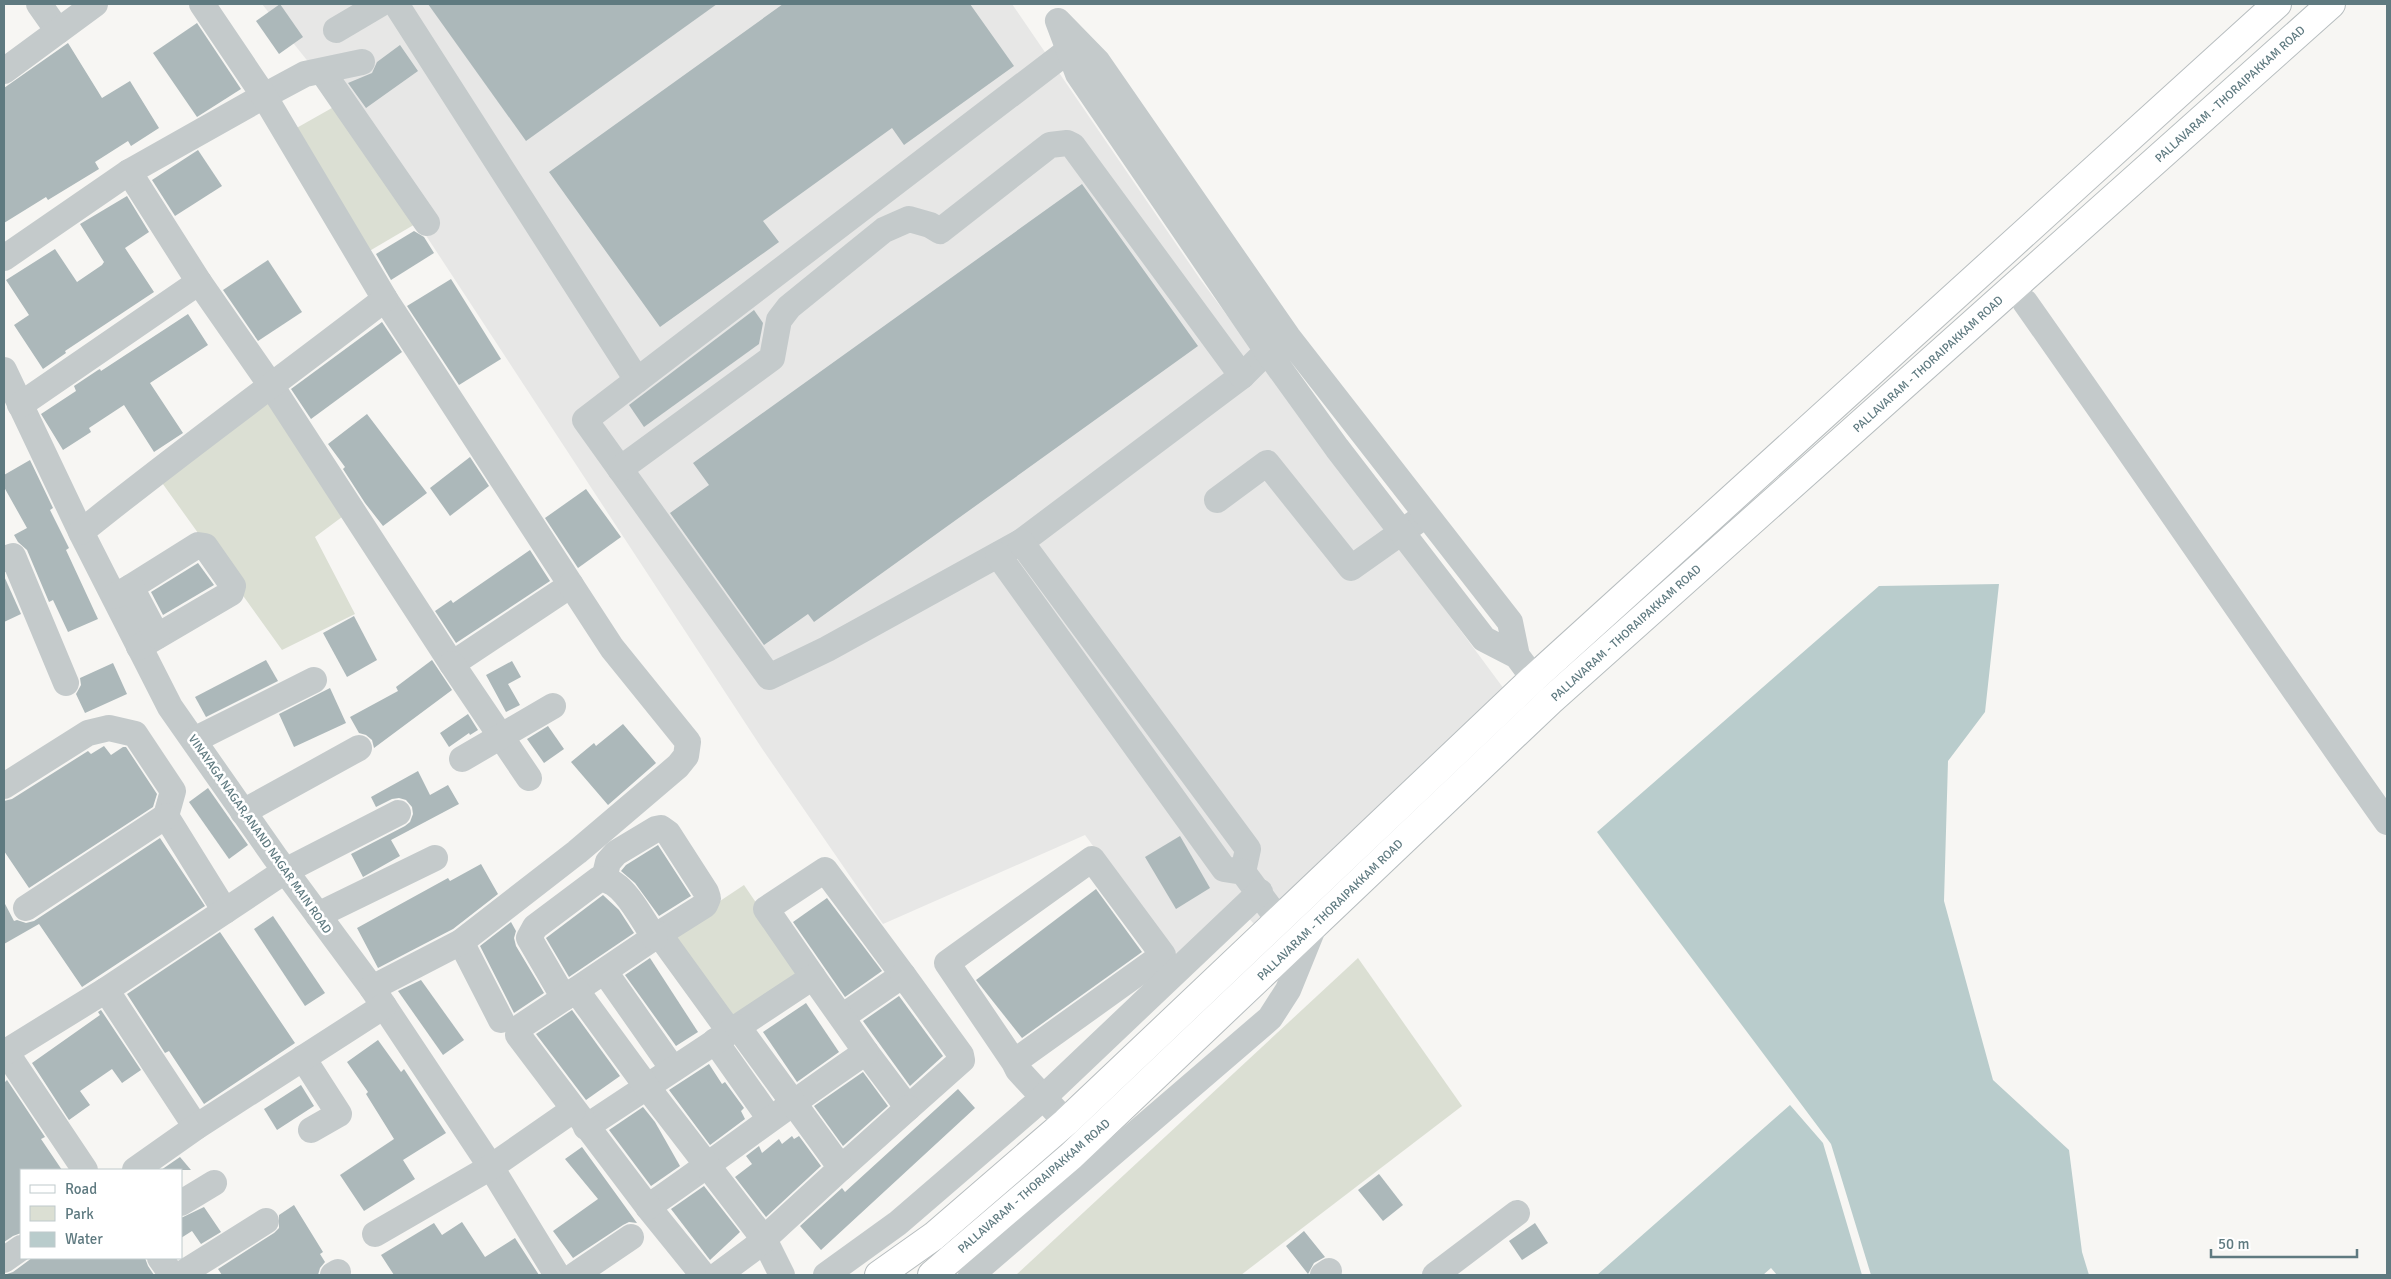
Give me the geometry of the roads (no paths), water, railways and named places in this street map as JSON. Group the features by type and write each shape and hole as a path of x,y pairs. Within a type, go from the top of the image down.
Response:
{"main road":[{"path":"879,1275 934,1236 1066,1122 1534,678 2277,4"},
{"name":"PALLAVARAM - THORAIPAKKAM ROAD","path":"932,1275 1071,1156 1550,701 2331,4"}],"street":[{"path":"39,4 58,31"},
{"path":"4,71 95,4"},
{"path":"136,1169 196,1127 303,1058 378,997 461,942 577,852 678,766 686,756 688,742 612,648 385,299 264,96 202,4"},
{"path":"336,30 380,4"},
{"path":"396,4 637,380"},
{"path":"1052,12 1078,74 1277,344 1344,409 1510,622 1517,656"},
{"path":"1052,12 1097,61 1277,344 1321,425 1484,639 1517,656 1550,701"},
{"path":"1069,50 585,420 769,677 827,649 1021,542 1242,376 1277,344"},
{"path":"4,258 130,172 264,96 305,74 362,62"},
{"path":"322,71 427,223"},
{"path":"620,469 772,358 779,320 789,307 884,230 909,218 930,225 940,232 1050,145 1067,142 1073,146 1242,376"},
{"path":"130,172 199,282 272,386 452,664 529,778"},
{"path":"20,405 199,282"},
{"path":"81,532 150,476 272,386 385,299"},
{"path":"2025,302 2132,453 2280,670 2387,822"},
{"name":"VINAYAGA NAGAR,ANAND NAGAR MAIN ROAD","path":"4,370 81,532 122,592 148,642 170,707 285,871 378,997 491,1167 557,1275"},
{"path":"1321,425 1344,409"},
{"path":"1217,500 1267,463 1351,568 1427,515"},
{"path":"1021,542 1248,849 1243,872"},
{"path":"122,592 198,545 205,546 233,586 231,593 148,642"},
{"path":"7,551 66,683"},
{"path":"998,554 1224,868 1243,872 1260,892 1278,919"},
{"path":"452,664 571,585"},
{"path":"194,740 314,680"},
{"path":"462,759 553,706"},
{"path":"4,786 88,733 109,728 135,734 173,791 166,816 26,908"},
{"path":"243,812 359,748"},
{"path":"84,1169 5,1052 106,990 285,871 398,814"},
{"path":"166,816 225,911"},
{"path":"604,879 608,862 616,853 656,829 661,828 668,833 708,898 705,905 520,1027 518,1035 576,1117 703,1275"},
{"path":"318,916 435,858"},
{"path":"1014,1062 1163,955 1092,859 947,963 1018,1070 1066,1122"},
{"path":"718,1275 759,1244 962,1060 962,1055 825,870 766,909 866,1052 908,1108"},
{"path":"782,1275 759,1244 709,1164 570,994 529,938 534,927 599,879 610,879 621,888 728,1034 791,1103 841,1168"},
{"path":"826,1275 898,1223 1043,1098 1260,892"},
{"path":"971,1275 1270,1018 1288,990 1314,926"},
{"path":"461,942 501,1020"},
{"path":"605,972 673,1069"},
{"path":"842,1017 903,974"},
{"path":"375,1234 576,1117 647,1087 813,977"},
{"path":"106,990 196,1127"},
{"path":"728,1034 770,1119"},
{"path":"648,1207 791,1103 866,1052"},
{"path":"303,1058 339,1114 311,1130"},
{"path":"182,1202 214,1183"},
{"path":"1435,1275 1517,1213"},
{"path":"180,1275 266,1221"},
{"path":"575,1275 631,1237"},
{"path":"759,1244 767,1275"},
{"path":"4,1260 20,1249"},
{"path":"161,1259 172,1275"}],"water":[{"path":"1999,584 1985,712 1948,761 1944,901 1993,1080 2069,1150 2082,1252 2089,1275 1871,1275 1831,1144 1597,832 1879,586"},
{"path":"1790,1105 1823,1143 1862,1275 1777,1275 1771,1268 1763,1275 1597,1275"}]}
